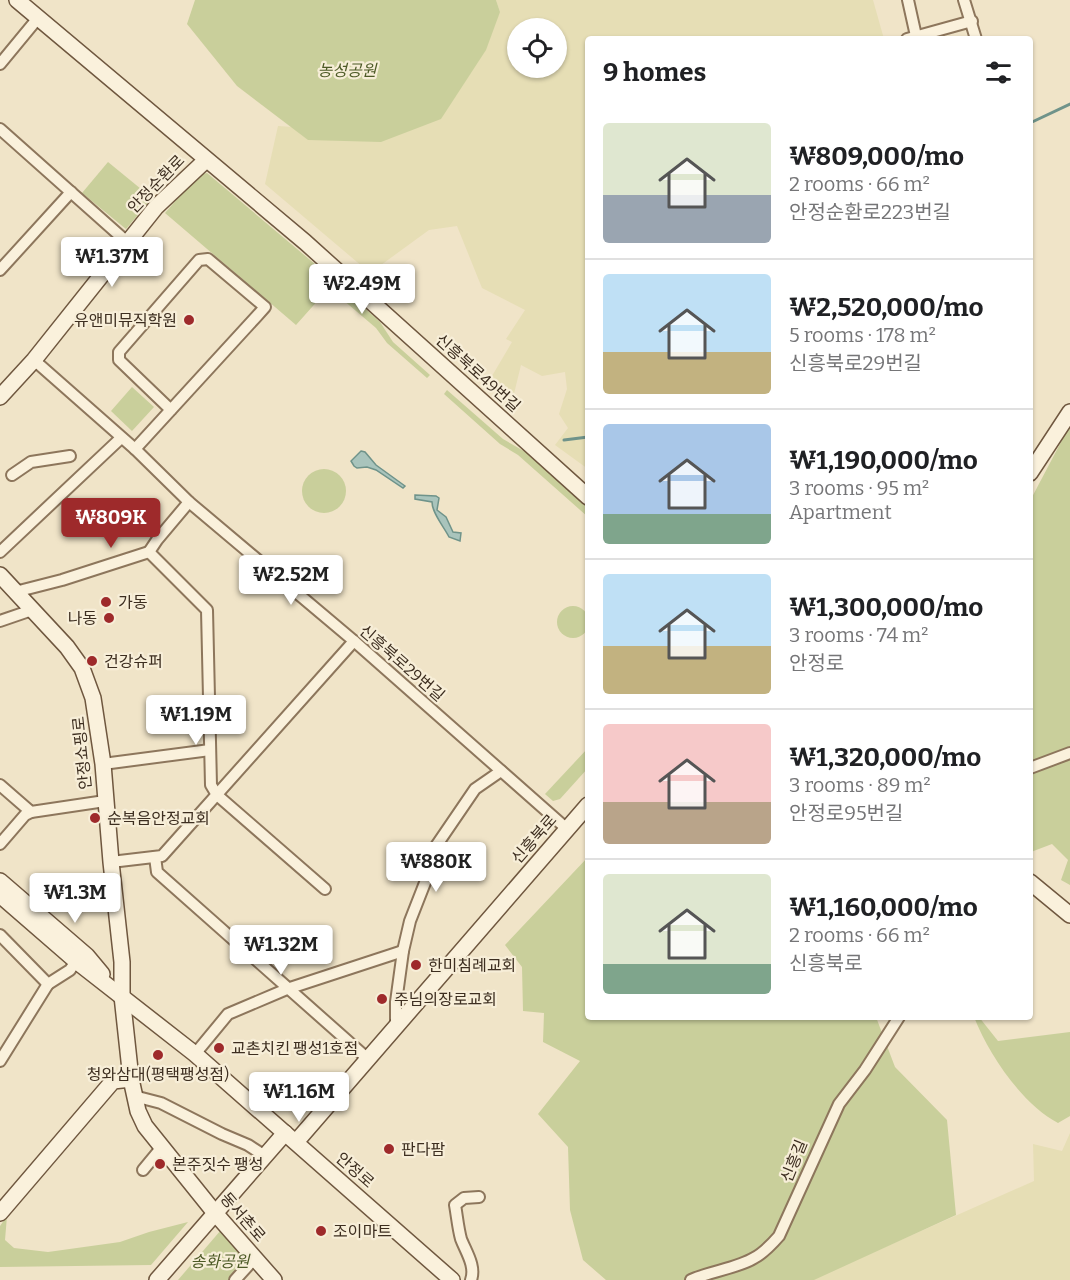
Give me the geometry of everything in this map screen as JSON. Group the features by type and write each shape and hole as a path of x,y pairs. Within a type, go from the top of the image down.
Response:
{"street":[{"name":"안정순환로","path":"0,397 34,360 156,207 206,160 17,0"},
{"path":"908,0 912,36"},
{"path":"964,0 975,36"},
{"path":"0,64 38,18"},
{"path":"919,36 972,21"},
{"path":"0,129 127,242"},
{"name":"신흥북로49번길","path":"206,160 304,242 585,494"},
{"path":"0,270 71,192"},
{"path":"135,449 171,410 265,307 208,259 200,260 119,352 119,360 171,410"},
{"name":"신흥북로29번길","path":"34,360 135,449 189,502 354,641 567,829"},
{"path":"1033,468 1070,411"},
{"path":"0,552 121,438"},
{"path":"12,475 31,462 70,456"},
{"path":"15,592 30,590 149,552 189,502"},
{"path":"149,552 207,610 211,785 217,795 325,890"},
{"name":"안정쇼핑로","path":"0,575 67,647 82,668 93,698 103,764 122,962 122,996"},
{"path":"0,621 32,610"},
{"path":"111,862 162,856 354,641"},
{"path":"103,764 210,750"},
{"path":"1033,767 1070,753"},
{"path":"396,1026 396,1002 403,951 410,921 428,874 432,852 475,789 501,771"},
{"path":"0,785 31,812"},
{"path":"0,844 25,815 31,812 105,801"},
{"name":"신흥북로","path":"157,1280 265,1156 290,1138 368,1059 585,809"},
{"path":"155,857 156,872 368,1059"},
{"name":"안정로","path":"0,881 87,956 122,996"},
{"path":"1033,884 1070,915"},
{"name":"안정로","path":"0,895 76,962 195,1054 452,1280"},
{"path":"0,935 48,984"},
{"path":"195,1054 228,1014 287,989 403,951"},
{"path":"0,1061 48,984 70,970 76,962"},
{"name":"동서촌로","path":"122,996 134,1096 145,1126 215,1213 274,1280"},
{"name":"신흥길","path":"691,1280 706,1273 753,1260 767,1250 779,1236 839,1104 865,1070 897,1020"},
{"path":"0,1213 113,1082 131,1079"},
{"path":"134,1096 161,1103 248,1145 265,1156"},
{"path":"143,1170 162,1147"},
{"path":"471,1280 473,1274 461,1238 455,1205 464,1198 478,1197"},
{"name":"동서촌로","path":"236,1280 255,1258"}],"shaded area":[{"path":"496,0 873,0 883,36 585,36 585,467 555,445 568,428 559,414 567,389 565,372 542,376 521,365 512,402 489,381 512,342 506,339 525,310 482,288 457,226 429,230 370,273 265,184 278,126 292,127 309,140 500,12"},
{"path":"1070,1133 1070,1280 811,1280 1034,1181 1033,1144 1062,1151"}],"green space":[{"name":"농성공원","path":"195,0 496,0 500,12 486,50 441,119 381,142 308,140 237,86 187,24"},
{"path":"108,162 152,198 126,229 82,193"},
{"path":"207,173 335,281 380,322 393,342 430,375 427,378 387,343 376,328 329,288 296,325 165,213 198,175"},
{"path":"132,387 154,407 132,431 111,411"},
{"path":"447,390 503,439 529,454 585,505 585,514 518,455 500,444 444,394"},
{"path":"1070,425 1070,885 1061,880 1068,860 1052,844 1033,851 1033,495"},
{"path":"324,469 339,476 346,491 339,506 324,513 309,506 302,491 309,476"},
{"path":"573,606 584,611 584,633 573,638 562,633 557,622 562,611"},
{"path":"585,751 585,771 560,799 553,801 545,794"},
{"path":"585,860 585,1020 877,1020 895,1067 947,1120 956,1215 814,1280 606,1280 583,1260 570,1210 568,1147 538,1114 580,1061 543,1042 544,1013 523,1011 522,967 505,945"},
{"path":"975,1020 981,1020 998,1041 1070,1032 1070,1116 1058,1123 1032,1104 1008,1077 980,1032"},
{"path":"7,1216 5,1240 14,1248 48,1252 120,1242 188,1222 151,1265 0,1267 0,1226"},
{"name":"송화공원","path":"221,1230 247,1258 229,1280 178,1280"}],"water":[{"path":"361,451 405,486 403,488 376,470 354,466 351,461"},
{"path":"415,495 439,498 437,510 446,517 453,532 461,533 460,541 449,537 436,515 432,502 415,499"}],"waterway":[{"path":"1033,122 1070,104"},
{"path":"564,440 585,437"}],"place":[{"name":"유앤미뮤직학원","path":"189,320"},
{"name":"가동","path":"106,602"},
{"name":"나동","path":"109,618"},
{"name":"건강슈퍼","path":"92,661"},
{"name":"순복음안정교회","path":"95,818"},
{"name":"한미침례교회","path":"416,965"},
{"name":"주님의장로교회","path":"382,999"},
{"name":"교촌치킨 팽성1호점","path":"219,1048"},
{"name":"청와삼대(평택팽성점)","path":"158,1055"},
{"name":"판다팜","path":"389,1149"},
{"name":"본주짓수 팽성","path":"160,1164"},
{"name":"조이마트","path":"321,1231"}]}
